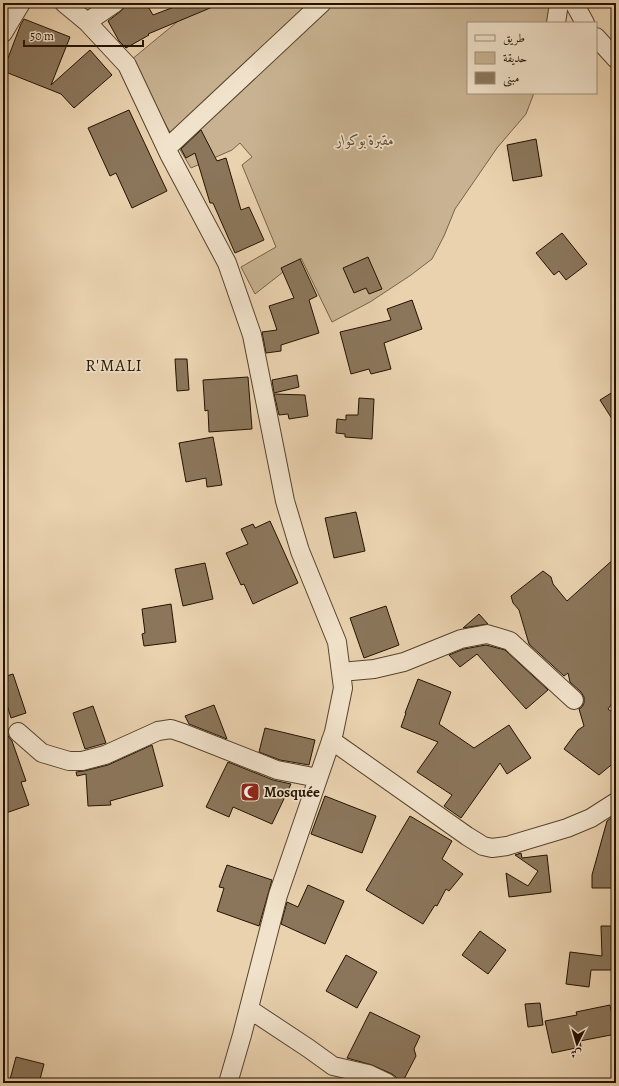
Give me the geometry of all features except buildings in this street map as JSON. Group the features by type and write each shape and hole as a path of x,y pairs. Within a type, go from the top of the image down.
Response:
{"street":[{"path":"3,33 20,3"},
{"path":"64,3 87,22 127,64 167,148 227,264 252,335 285,501 300,551 337,642 343,688 334,732 278,895 249,1009 228,1083"},
{"path":"87,22 115,3"},
{"path":"167,148 322,3"},
{"path":"556,22 560,3"},
{"path":"574,3 584,22"},
{"path":"597,38 616,59"},
{"path":"341,672 374,669 404,662 461,639 487,634 510,640 574,700"},
{"path":"18,732 42,753 69,761 82,761 105,755 158,731 171,729 277,770 318,778"},
{"path":"332,740 467,836 483,846 492,848 507,846 567,828 591,818 616,802"},
{"path":"249,1009 333,1066 368,1074 387,1083"}],"green space":[{"name":"مقبرة بوكوار","path":"200,3 556,3 553,22 467,22 467,94 534,94 526,114 497,148 455,209 444,236 432,259 370,302 332,322 301,258 255,294 241,267 276,247 242,165 252,157 240,143 232,150 191,168 131,60"}],"place":[{"name":"Mosquée","path":"250,792"}],"district":[{"name":"R'MALI","path":"114,365"}]}
